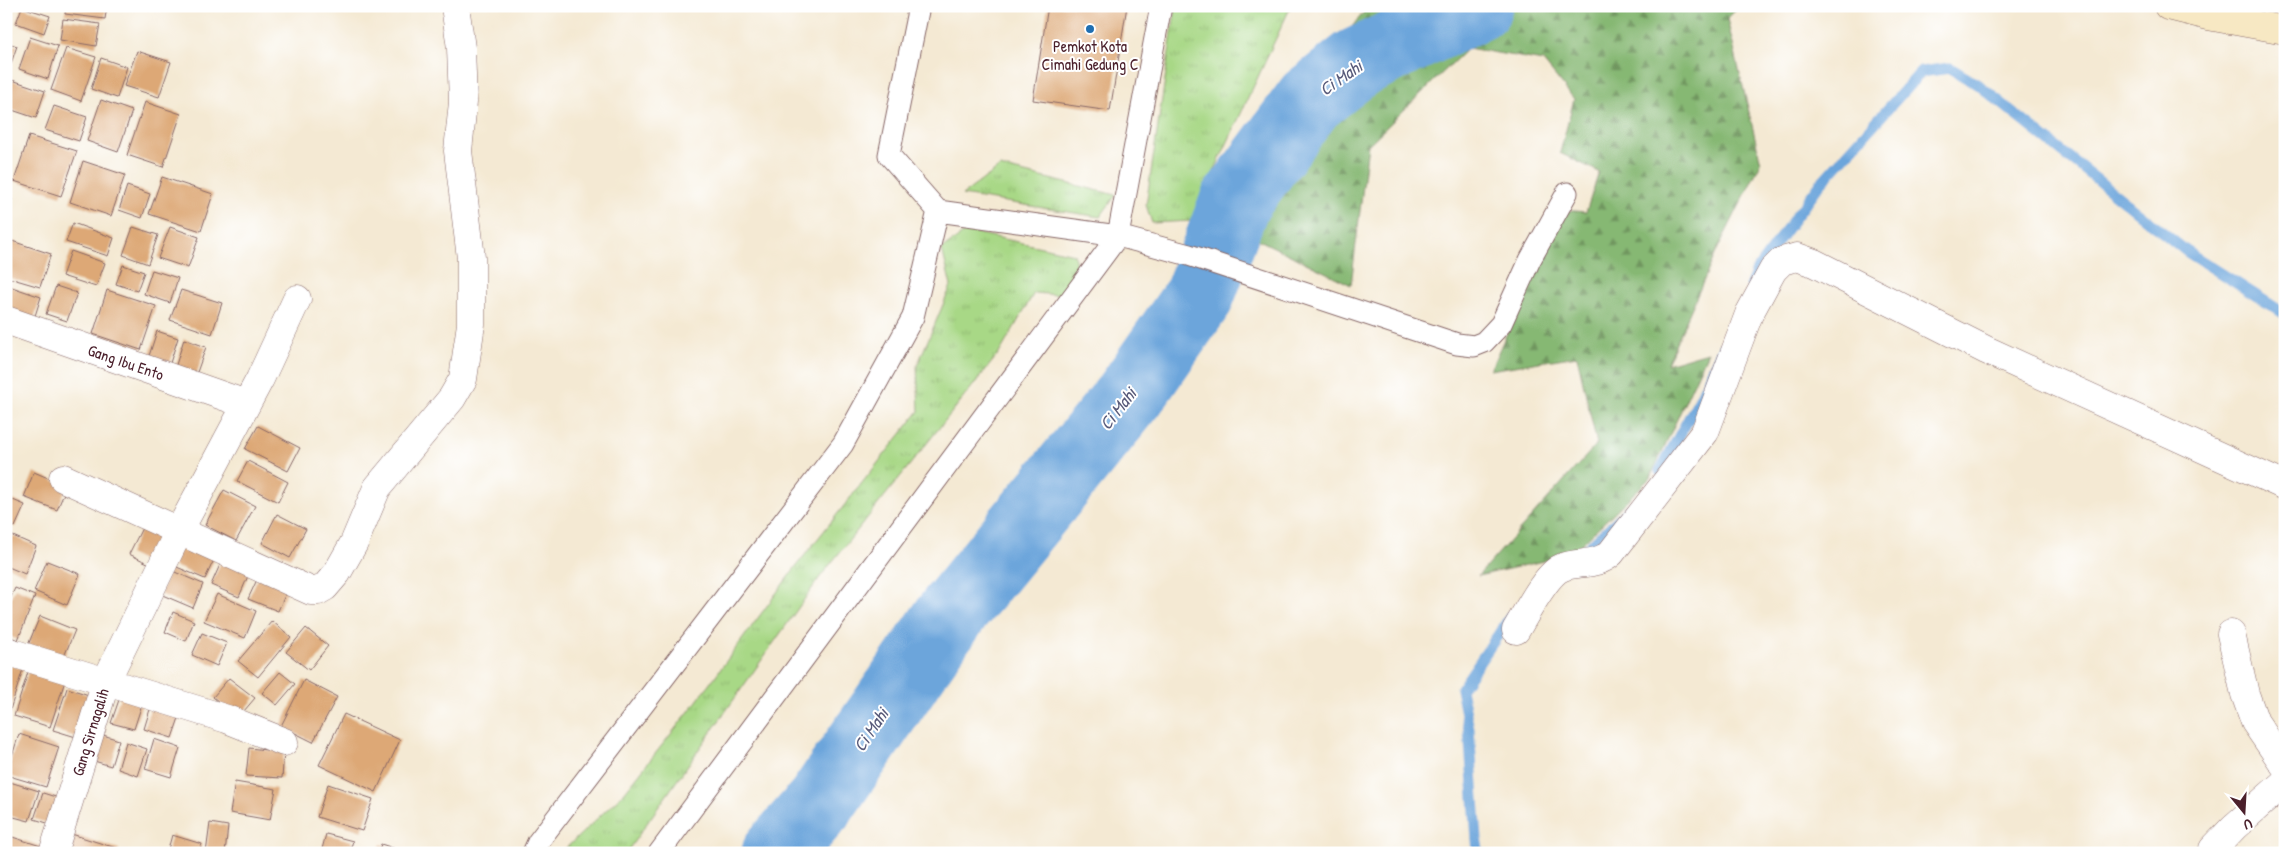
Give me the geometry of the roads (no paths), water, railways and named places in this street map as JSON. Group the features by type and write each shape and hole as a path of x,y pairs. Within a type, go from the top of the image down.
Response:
{"main road":[{"path":"2168,6 2208,16 2285,30"}],"street":[{"path":"63,478 311,591 325,587 337,573 354,543 377,488 452,398 463,380 471,324 471,258 458,152 463,102 461,48 455,6"},
{"path":"1516,630 1545,584 1556,571 1574,564 1596,562 1611,553 1705,432 1749,314 1773,270 1782,261 1797,257 1814,263 1986,350 2285,486"},
{"path":"284,742 227,719 106,681 180,531 260,379 297,299"},
{"name":"Gang Ibu Ento","path":"6,320 246,404"},
{"path":"2231,634 2255,722 2285,766"},
{"name":"Gang Sirnagalih","path":"6,651 106,681 53,853"},
{"path":"2213,853 2213,849 2234,827 2285,782"}],"lane":[{"path":"919,6 889,155 938,211 1118,236 1189,255 1457,344 1474,346 1491,337 1501,324 1530,260 1566,194"},
{"path":"659,853 1118,236 1161,6"},
{"path":"533,853 538,842 843,444 913,317 938,211"}],"waterway":[{"name":"Ci Mahi","path":"777,853 820,804 950,615 1130,395 1199,296 1235,202 1310,100 1357,63 1477,6"},
{"path":"1751,284 1758,268 1820,184 1921,72 1950,68 1980,86 2186,251 2285,314"},
{"path":"1660,471 1700,398 1723,347"},
{"path":"1578,557 1632,507"},
{"path":"1478,853 1469,729 1461,689 1511,616"}],"place":[{"name":"Pemkot Kota Cimahi Gedung C","path":"1090,29"}]}
